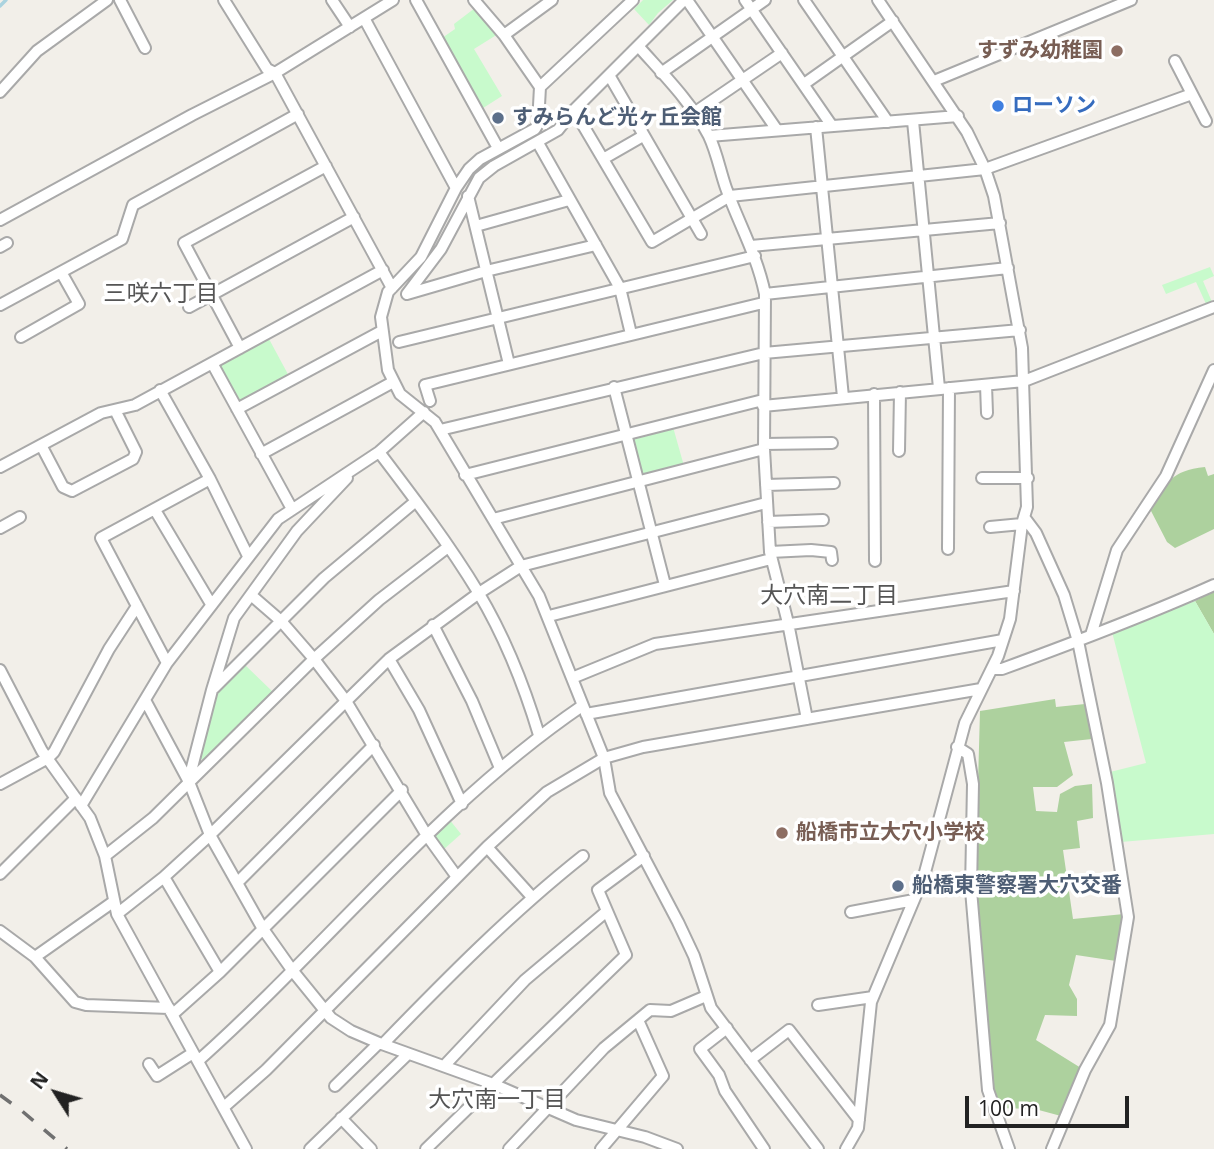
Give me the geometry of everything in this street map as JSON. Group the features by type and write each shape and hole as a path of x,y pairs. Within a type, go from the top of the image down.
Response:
{"street":[{"path":"0,92 37,51 107,0"},
{"path":"120,0 145,48"},
{"path":"242,0 227,4 267,69 275,73 392,288"},
{"path":"332,0 350,27"},
{"path":"0,220 275,73 393,0"},
{"path":"416,0 498,148"},
{"path":"474,0 540,87 538,124 536,129 480,159 456,188 421,257 392,288 383,302 384,354 393,383 400,394 424,412 440,430 549,616 604,758 610,793 694,956 711,1008 818,1149"},
{"path":"540,87 633,0"},
{"path":"596,245 486,271 407,294 441,249 468,196 485,172 558,130 574,110 685,0 777,130"},
{"path":"661,73 712,37 748,5 765,0"},
{"path":"804,0 888,122"},
{"path":"846,1149 858,1128 873,997 924,876 965,723 992,669 1010,620 1027,507 1028,478 1020,330 1000,223 985,169 958,116 878,0"},
{"path":"934,81 1132,0"},
{"path":"503,35 546,2"},
{"path":"748,5 832,126"},
{"path":"364,18 456,188"},
{"path":"804,84 893,21"},
{"path":"639,47 694,113 709,136 753,251 764,298 764,447 771,556 788,623 807,719"},
{"path":"694,113 782,53"},
{"path":"1175,61 1206,121"},
{"path":"609,75 701,233"},
{"path":"574,110 652,242 730,196 985,169 1192,94"},
{"path":"0,305 122,239 133,205 298,114"},
{"path":"709,136 958,116"},
{"path":"913,121 934,338 944,388 948,549"},
{"path":"816,127 843,397"},
{"path":"603,159 643,136"},
{"path":"538,143 620,288 631,334"},
{"path":"240,348 184,243 326,166"},
{"path":"468,196 509,364"},
{"path":"476,226 569,200"},
{"path":"189,307 354,218"},
{"path":"399,342 620,288 753,251 827,239 1000,223"},
{"path":"430,401 425,385 764,298 831,287 1009,268"},
{"path":"0,467 101,413 135,405 383,270"},
{"path":"21,337 79,304 61,272"},
{"path":"465,475 626,433 763,403 1024,380 1214,307"},
{"path":"440,430 764,353 1020,330"},
{"path":"237,409 382,331"},
{"path":"212,363 261,454 305,524"},
{"path":"1091,635 1117,551 1166,476 1214,370"},
{"path":"261,454 393,383"},
{"path":"986,385 987,413"},
{"path":"614,387 665,585"},
{"path":"160,390 210,479 248,556"},
{"path":"899,451 901,392"},
{"path":"874,394 875,561"},
{"path":"41,445 63,487 72,491 133,459 136,452 115,410"},
{"path":"0,874 78,802 167,663 278,519 379,452 424,412"},
{"path":"493,519 764,447 832,443"},
{"path":"379,452 479,593 504,640 526,692 540,735"},
{"path":"189,782 212,690 234,618 297,531 357,467"},
{"path":"982,478 1028,478"},
{"path":"167,663 101,538 210,479"},
{"path":"766,485 834,483"},
{"path":"212,690 324,578 416,501"},
{"path":"117,914 164,877 210,835 389,659 433,625 521,566 766,503"},
{"path":"155,510 211,604"},
{"path":"0,528 20,517"},
{"path":"768,522 823,520"},
{"path":"990,527 1023,520"},
{"path":"1023,520 1036,533 1064,595 1077,641 1107,783 1128,917 1110,1025 1085,1070 1052,1149"},
{"path":"105,856 153,818 314,659 379,600 448,547"},
{"path":"549,616 771,556 811,550 831,552 832,560"},
{"path":"992,669 1002,669 1077,641 1214,585"},
{"path":"572,678 655,644 1014,591"},
{"path":"251,594 281,621 346,701 426,834 457,877"},
{"path":"0,784 48,758 54,752 109,649 137,606"},
{"path":"433,625 472,701 500,768"},
{"path":"149,1064 157,1076 195,1057 238,1025 426,834 540,735 584,710 1003,640"},
{"path":"389,659 419,710 462,804"},
{"path":"0,670 48,758 90,818 105,856 117,914 246,1149"},
{"path":"224,1107 266,1070 487,847 547,792 604,758 643,747 981,689"},
{"path":"145,701 189,782 210,835 263,929 324,1011 340,1025 381,1044 493,1084 576,1120 645,1137 677,1149"},
{"path":"237,883 374,745"},
{"path":"957,747 968,754 973,784 971,890 988,1090 1009,1149"},
{"path":"0,931 36,957 75,1002 171,1011 220,972 401,790"},
{"path":"487,847 532,897"},
{"path":"335,1086 532,897 583,856"},
{"path":"426,1149 626,955 598,890 644,856"},
{"path":"164,877 220,972"},
{"path":"851,912 914,900"},
{"path":"36,957 113,902"},
{"path":"444,1066 525,980 607,911"},
{"path":"509,1149 604,1048 649,1010 671,1011 706,996"},
{"path":"818,1005 873,997"},
{"path":"601,1149 663,1076 638,1020"},
{"path":"727,1028 700,1049 719,1074 725,1091 764,1149"},
{"path":"750,1060 789,1030 859,1120"},
{"path":"310,1149 408,1054"},
{"path":"341,1118 371,1149"}],"green space":[{"path":"643,0 673,0 649,25 634,9"},
{"path":"475,8 498,34 474,49 502,96 480,110 442,38 455,29 454,24"},
{"path":"1210,267 1214,276 1203,281 1212,302 1206,304 1196,282 1166,294 1162,285"},
{"path":"269,339 290,378 241,403 237,402 219,370 221,365"},
{"path":"673,427 684,466 643,476 639,473 630,440 633,436"},
{"path":"1205,467 1208,476 1214,474 1214,529 1175,548 1167,542 1150,509 1171,479 1184,471"},
{"path":"1214,591 1214,634 1195,601"},
{"path":"1195,601 1214,634 1214,834 1121,842 1110,772 1146,763 1112,632"},
{"path":"244,664 273,692 205,762 200,758 217,690"},
{"path":"1055,699 1056,707 1085,704 1092,739 1064,742 1073,775 1057,787 1033,787 1036,811 1057,812 1060,794 1075,786 1092,784 1093,818 1077,821 1080,848 1063,850 1073,919 1124,914 1116,961 1076,955 1069,985 1077,999 1077,1016 1045,1015 1036,1040 1081,1068 1061,1116 1035,1109 998,1108 992,1086 975,892 980,711"},
{"path":"449,819 461,834 443,850 434,837 437,829"}],"waterway":[{"path":"0,6 6,0"}],"railway":[{"path":"0,1095 67,1149"}],"place":[{"name":"すずみ幼稚園","path":"1117,51"},
{"name":"ローソン","path":"998,106"},
{"name":"すみらんど光ヶ丘会館","path":"498,118"},
{"name":"船橋市立大穴小学校","path":"782,833"},
{"name":"船橋東警察署大穴交番","path":"898,886"}],"district":[{"name":"三咲六丁目","path":"161,294"},
{"name":"大穴南二丁目","path":"829,596"},
{"name":"大穴南一丁目","path":"497,1100"}]}
